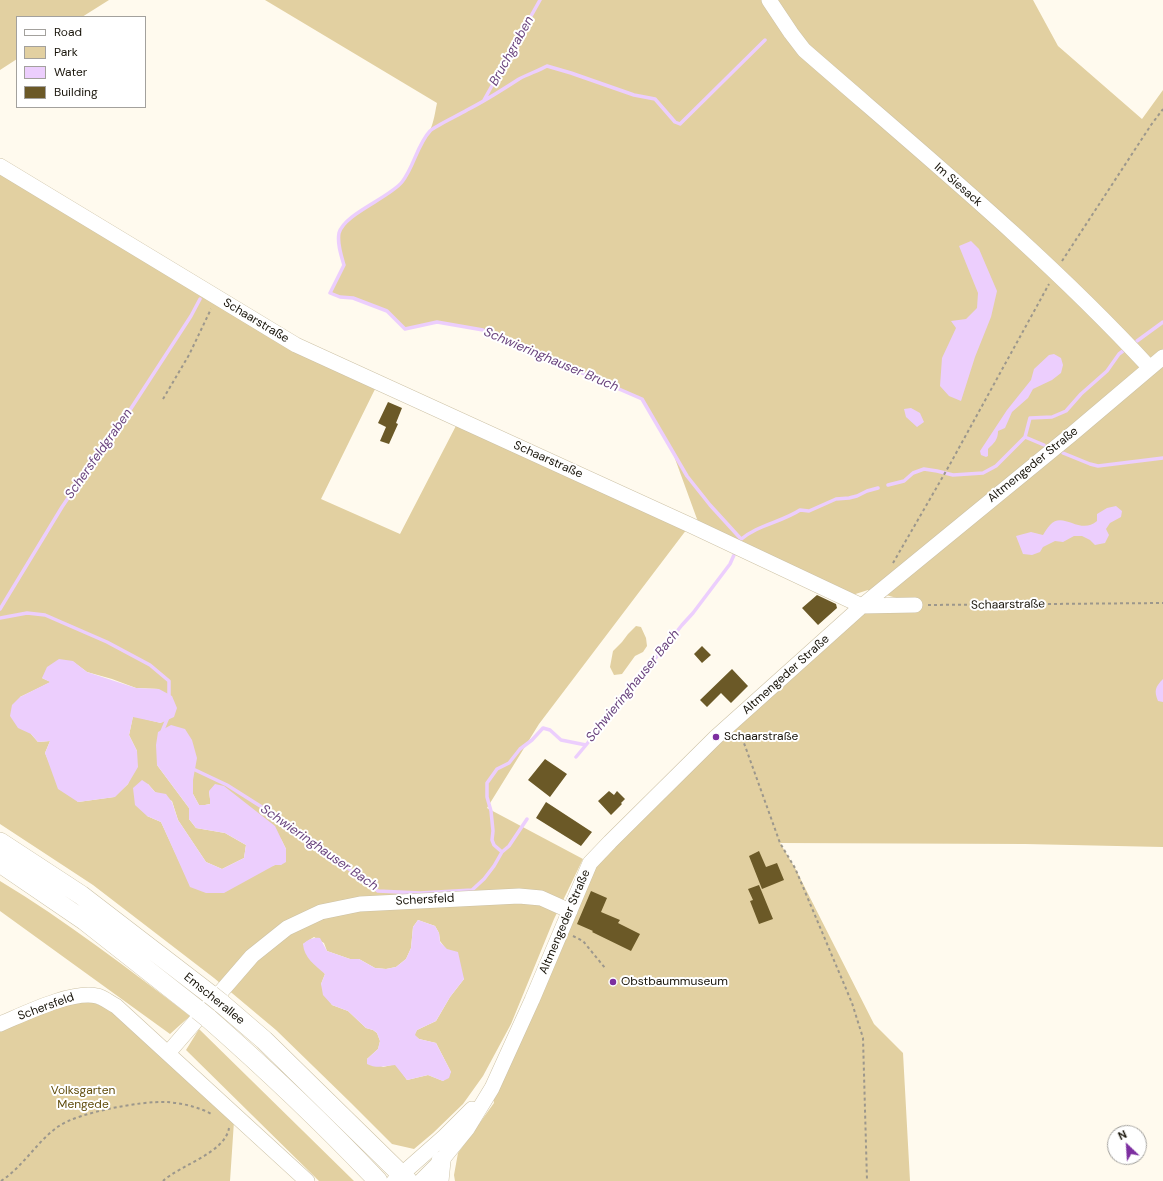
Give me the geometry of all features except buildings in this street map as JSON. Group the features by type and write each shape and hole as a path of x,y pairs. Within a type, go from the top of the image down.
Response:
{"main road":[{"name":"Emscherallee","path":"0,842 81,895 216,999 264,1040 401,1179"},
{"name":"Emscherallee","path":"0,863 85,921 203,1014 291,1093 378,1181"},
{"path":"439,1181 441,1162"}],"street":[{"name":"Im Siesack","path":"769,0 804,50 993,215 1055,272 1150,368"},
{"name":"Schaarstraße","path":"0,166 218,297 296,346 690,525 862,606 915,605"},
{"name":"Altmengeder Straße","path":"421,1181 441,1162 467,1129 492,1088 532,1000 590,863 716,737 862,606 1072,434 1163,357"},
{"name":"Schersfeld","path":"168,1053 252,956 287,928 321,912 360,904 519,896 541,898 570,911"},
{"name":"Schersfeld","path":"0,1024 66,998 83,994 98,996 116,1006 307,1181"},
{"name":"Altmengeder Straße","path":"401,1179 492,1088"}],"path":[{"path":"893,580 893,562 949,466 1055,272 1163,109"},
{"path":"163,399 190,355 202,326 218,297"},
{"name":"Schaarstraße","path":"915,605 1163,603"},
{"path":"736,719 780,843 795,868 852,1003 863,1038 868,1181"},
{"path":"562,929 583,941 605,968"},
{"path":"1,1181 20,1166 45,1137 60,1125 80,1116 140,1104 166,1102 187,1106 216,1116"},
{"path":"163,1181 169,1175 206,1154 223,1141 230,1124"}],"green space":[{"path":"0,0 109,0 84,16 16,16 16,60 0,70"},
{"path":"265,0 1033,0 1058,46 1142,119 1163,90 1163,847 1025,844 780,843 795,868 874,1024 903,1053 910,1181 455,1181 454,1175 458,1153 494,1103 492,1088 585,874 862,606 922,605 868,590 843,598 701,530 670,445 642,399 483,330 437,322 405,329 387,311 353,298 340,297 330,293 344,265 339,245 339,232 350,218 397,187 403,181 429,132 437,103"},
{"path":"0,166 296,345 378,383 321,499 400,534 459,420 690,525 539,724 487,808 583,859 554,919 511,1024 483,1076 463,1104 414,1149 392,1144 276,1030 214,978 93,885 0,824","holes":["72,661 87,672 136,688 159,689 161,723 133,716 129,735 137,751 128,784 114,797 78,802 49,762 45,753 50,741 38,742 31,734 20,697 51,682 42,678","157,765 193,780 193,794 199,805 210,804 209,791 281,839 286,849 281,865 275,865 191,887 161,822 147,816 148,784 155,792 172,801 178,820 206,862 222,869 244,858 246,845 225,833 196,828 189,819 189,808","418,920 435,926 439,933 440,941 464,979 450,997 436,1021 417,1030 414,1035 419,1039 436,1043 451,1072 443,1081 428,1075 407,1080 396,1064 383,1067 367,1059 378,1049 380,1041 377,1033 366,1028 348,1011 332,1005 321,984 325,974 303,944 314,937 324,943 327,951 350,959 359,959 375,968 386,969 396,967 406,959 411,948 413,927"]},
{"path":"636,626 641,627 646,638 647,646 643,652 635,656 622,674 614,675 610,667 613,651"},
{"path":"0,881 25,896 73,929 190,1016 170,1034 0,911"},
{"name":"Volksgarten Mengede","path":"81,998 107,1008 234,1121 230,1181 0,1181 0,1030"},
{"path":"199,1029 354,1181 319,1181 186,1050"}],"water":[{"path":"971,241 979,249 997,291 991,317 975,357 961,401 949,396 940,386 942,358 956,328 951,321 966,319 977,308 978,293 959,246"},
{"path":"1054,354 1061,358 1063,365 1061,373 1052,380 1033,389 1028,398 1012,412 1005,428 998,431 994,443 988,449 988,456 986,457 981,455 980,451 1007,410 1031,380 1034,369 1049,355"},
{"path":"911,408 920,413 924,422 917,427 906,417 904,409"},
{"path":"1116,506 1122,511 1121,517 1110,523 1106,529 1109,535 1105,543 1095,545 1090,540 1082,536 1074,536 1063,542 1055,541 1043,547 1040,552 1032,555 1023,554 1016,536 1031,532 1043,535 1050,525 1055,521 1060,520 1084,526 1091,525 1097,521 1097,514 1107,508"},
{"path":"59,659 73,661 87,672 136,688 159,689 172,696 177,708 174,717 161,723 133,717 129,735 137,751 138,767 128,784 115,797 78,802 58,789 45,753 50,741 38,742 31,734 18,728 10,716 12,705 20,697 50,682 42,678 47,667"},
{"path":"1163,679 1163,702 1158,701 1156,692 1158,684"},
{"path":"171,725 185,729 192,740 197,758 193,780 193,794 199,805 210,804 209,791 215,784 224,786 275,826 286,849 286,862 281,865 275,865 224,893 206,893 190,887 161,822 147,816 135,805 133,788 142,780 155,792 166,794 172,802 178,820 206,862 222,869 244,858 246,845 225,833 196,828 189,819 189,808 157,765 156,745 158,732"},
{"path":"418,920 435,926 439,933 440,942 447,949 458,952 464,979 450,997 436,1021 417,1030 415,1035 419,1039 436,1043 451,1072 449,1078 443,1081 428,1075 407,1080 395,1065 377,1067 367,1064 367,1059 378,1049 380,1041 377,1033 366,1028 348,1011 332,1005 323,995 321,984 325,974 305,953 303,944 311,939 320,938 327,951 350,959 359,959 375,968 386,969 396,967 406,959 411,948 413,927"}],"waterway":[{"name":"Bruchgraben","path":"484,100 540,0"},
{"name":"Schwieringhauser Bruch","path":"741,539 710,505 687,476 642,399 483,330 437,322 405,329 387,311 353,298 340,297 330,293 344,265 339,241 339,233 343,226 349,219 396,188 402,182 410,170 422,143 430,131 437,126 487,99 519,79 547,66 634,95 655,99 675,122 680,124 765,40"},
{"name":"Schersfeldgraben","path":"0,609 62,507 120,421 128,413 191,316 200,299"},
{"name":"Schwieringhauser Bach","path":"1137,341 1163,322"},
{"name":"Schwieringhauser Bach","path":"888,485 904,481 913,473 924,469 953,475 983,473 996,466 1025,437 1030,418 1052,417 1066,411 1081,394 1107,371 1119,354 1123,351"},
{"path":"1025,437 1044,445"},
{"path":"1063,453 1098,466 1163,458"},
{"name":"Schwieringhauser Bach","path":"740,540 754,531 800,510 809,511 836,499 857,496 878,488"},
{"name":"Schwieringhauser Bach","path":"191,768 227,785 276,816 319,846 378,891 420,893 472,890 484,879 502,852 494,845 492,840 493,831 491,811 487,797 487,783 497,769 509,763 520,749 532,740 543,728 550,730 561,740 586,745 693,613 730,564 734,555"},
{"name":"Schwieringhauser Bach","path":"0,618 27,613 45,615 107,642 150,665 169,681 169,699"},
{"name":"Schwieringhauser Bach","path":"161,734 168,717"},
{"path":"576,757 586,745"},
{"path":"502,852 509,846 527,819"}],"place":[{"name":"Schaarstraße","path":"716,737"},
{"name":"Obstbaummuseum","path":"613,982"}]}
